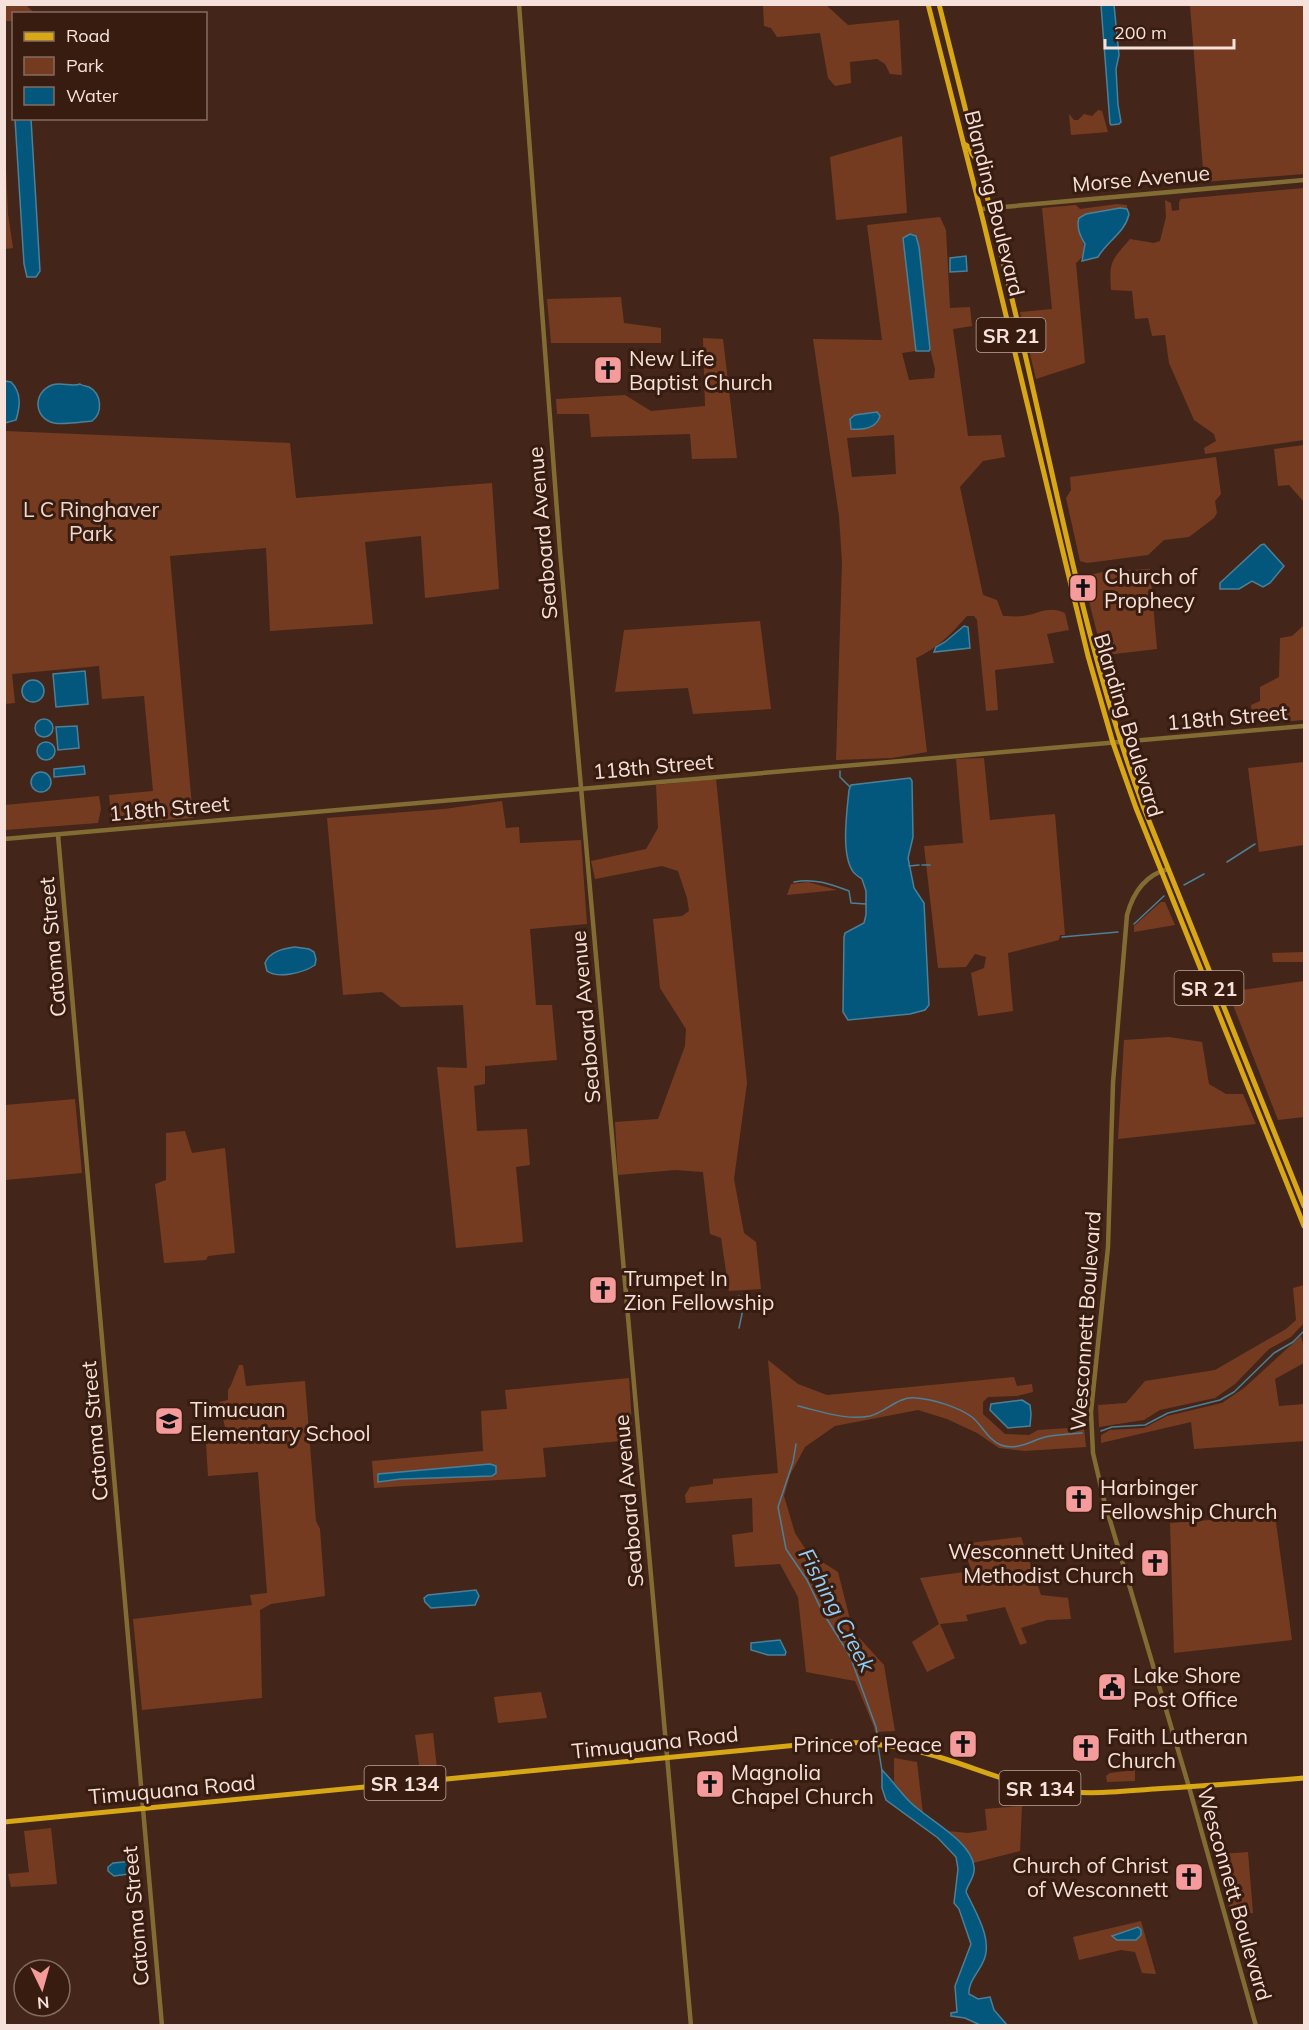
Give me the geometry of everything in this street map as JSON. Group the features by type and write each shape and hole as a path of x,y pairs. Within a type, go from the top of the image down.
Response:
{"main road":[{"name":"Blanding Boulevard","path":"928,4 981,209 1096,686 1113,744 1161,871 1305,1226"},
{"name":"Blanding Boulevard","path":"939,4 979,161 1100,674 1120,743 1168,869 1305,1206"},
{"path":"964,144 979,161"},
{"path":"1002,299 1011,297"},
{"path":"1024,388 1033,386"},
{"path":"1063,550 1076,570"},
{"path":"1067,568 1073,573 1079,587"},
{"path":"1239,1062 1244,1066 1257,1097 1262,1102"},
{"path":"1276,1155 1283,1153"},
{"name":"Timuquana Road","path":"4,1822 828,1742 873,1743 898,1747 933,1755 995,1777 1055,1791 1103,1793 1305,1778"}],"street":[{"name":"Seaboard Avenue","path":"519,4 547,386 581,789 691,2025"},
{"name":"Morse Avenue","path":"981,209 1305,180"},
{"name":"118th Street","path":"4,839 1305,726"},
{"name":"Catoma Street","path":"58,835 162,2025"},
{"name":"Wesconnett Boulevard","path":"1168,869 1155,873 1140,887 1133,897 1127,915 1113,1083 1108,1246 1092,1391 1091,1428 1095,1466 1104,1500 1189,1787 1256,2025"}],"green space":[{"path":"4,5 26,5 33,12 12,12 12,21 5,21"},
{"path":"763,5 826,5 848,25 899,20 902,75 890,74 885,64 877,59 850,62 851,83 835,86 828,78 820,33 777,37 771,28 764,26"},
{"path":"1190,5 1304,5 1304,174 1204,182"},
{"path":"1098,110 1102,111 1108,132 1071,135 1069,114 1074,120 1078,120 1084,114 1092,116"},
{"path":"4,124 8,214 13,248 5,249"},
{"path":"902,136 907,213 836,220 830,157"},
{"path":"1304,188 1304,440 1205,454 1204,448 1216,441 1214,434 1194,420 1169,363 1165,335 1152,336 1148,318 1135,319 1132,291 1111,290 1111,267 1119,252 1130,239 1154,243 1160,241 1166,217 1165,200 1171,203 1172,211 1179,210 1181,199"},
{"path":"1117,204 1127,205 1127,209 1120,208 1090,214 1080,237 1084,244 1084,251 1076,263 1085,363 1036,379 1020,312 1052,309 1042,208 1076,205 1080,209"},
{"path":"940,217 946,230 950,308 970,307 972,326 953,329 968,436 1001,435 1005,457 983,461 960,487 983,595 997,600 1003,616 1023,616 1048,610 1065,613 1069,630 1047,634 1054,663 995,670 998,710 986,711 977,620 974,616 967,616 937,645 916,658 927,752 892,758 836,760 842,562 839,516 813,339 882,340 867,225","holes":["903,238 919,247 930,349 935,369 934,378 909,380 902,353 916,351","894,435 896,474 852,477 847,438"]},
{"path":"621,297 624,323 661,328 661,343 551,343 547,299"},
{"path":"703,338 723,339 737,458 692,459 690,434 591,437 589,414 557,414 556,399 625,395 651,411 705,406"},
{"name":"L C Ringhaver Park","path":"5,431 290,443 296,498 492,483 499,589 425,598 421,536 365,542 373,624 270,631 266,548 170,556 193,818 112,824 109,795 153,791 144,696 102,699 99,666 12,674 15,703 5,704"},
{"path":"1304,445 1304,502 1289,485 1278,486 1274,449"},
{"path":"1216,457 1221,494 1215,501 1217,513 1214,518 1189,537 1164,540 1148,555 1087,563 1080,561 1066,498 1071,490 1070,477"},
{"path":"1150,569 1157,649 1106,655 1101,649 1083,577 1108,571"},
{"path":"760,621 771,709 693,714 688,688 615,692 624,630"},
{"path":"1304,625 1304,720 1279,722 1278,714 1252,717 1251,705 1260,701 1260,687 1279,677 1280,638 1292,636"},
{"path":"984,758 990,820 1055,814 1065,935 1060,935 1059,940 1008,953 1013,1011 978,1016 971,973 984,968 986,957 975,954 966,967 938,968 924,846 963,843 956,759"},
{"path":"1304,762 1304,845 1259,852 1248,768"},
{"path":"716,779 747,1083 734,1179 744,1233 756,1242 761,1289 729,1291 721,1238 710,1234 703,1172 675,1170 618,1175 615,1122 658,1119 685,1046 686,1029 660,988 653,919 682,916 689,911 687,898 678,871 662,866 595,879 591,861 646,849 658,828 656,785"},
{"path":"99,796 101,809 98,823 5,830 5,805"},
{"path":"502,801 506,828 519,827 520,843 581,840 587,924 530,929 536,1005 552,1005 557,1060 485,1066 485,1084 474,1086 477,1131 527,1129 530,1165 516,1167 523,1242 456,1248 437,1067 467,1068 463,1005 401,1007 382,992 343,995 327,818 444,809"},
{"path":"808,882 837,890 787,895 791,884"},
{"path":"1161,902 1165,902 1175,925 1134,932 1134,926"},
{"path":"1304,952 1304,962 1273,962 1272,953"},
{"path":"1304,981 1304,1117 1278,1120 1228,992"},
{"path":"1169,1037 1202,1042 1209,1084 1226,1094 1243,1094 1256,1124 1118,1139 1124,1040"},
{"path":"75,1099 82,1173 5,1180 5,1105"},
{"path":"185,1131 192,1153 225,1148 235,1253 208,1256 206,1260 164,1263 155,1184 166,1180 166,1133"},
{"path":"1304,1285 1304,1323 1291,1337 1269,1349 1235,1384 1215,1398 1160,1410 1144,1420 1099,1427 1098,1405 1126,1403 1145,1381 1215,1370 1286,1329 1296,1320 1293,1288"},
{"path":"1301,1336 1304,1363 1275,1379 1279,1406 1304,1404 1304,1441 1194,1449 1191,1422 1101,1443 1101,1435 1110,1430 1144,1428 1167,1416 1222,1403 1244,1388"},
{"path":"768,1360 798,1384 827,1395 1014,1377 1017,1386 1032,1384 1033,1392 1017,1396 988,1397 983,1402 983,1414 1005,1434 1029,1435 1038,1430 1084,1427 1086,1447 1025,1451 999,1448 977,1433 947,1419 918,1410 835,1426 805,1447 790,1475 784,1496 795,1533 808,1553 838,1572 853,1631 884,1665 895,1731 875,1732 855,1681 806,1672 798,1597 780,1564 735,1567 732,1535 753,1532 752,1498 686,1503 685,1495 690,1487 713,1484 713,1479 778,1473"},
{"path":"239,1365 243,1365 246,1386 305,1381 316,1521 320,1529 325,1596 271,1604 260,1610 262,1698 142,1710 133,1619 252,1605 250,1595 267,1593 258,1472 208,1476 206,1444 228,1440 219,1402 228,1400 228,1390"},
{"path":"629,1378 633,1440 543,1448 546,1477 374,1488 372,1461 483,1451 481,1411 507,1409 505,1390","holes":["490,1464 496,1466 379,1482 378,1475"]},
{"path":"1275,1515 1292,1640 1174,1653 1170,1523"},
{"path":"1021,1537 1041,1595 1068,1598 1071,1619 1047,1620 1021,1628 1027,1643 1020,1645 1005,1607 966,1615 968,1621 940,1624 955,1658 927,1672 912,1642 939,1624 920,1578 972,1571 961,1544"},
{"path":"541,1692 547,1718 498,1723 494,1697"},
{"path":"433,1733 437,1768 419,1765 415,1735"},
{"path":"894,1758 917,1762 923,1814 894,1782"},
{"path":"1135,1770 1135,1781 1107,1782 1106,1776 1110,1773"},
{"path":"1022,1806 1020,1851 973,1863 964,1847 947,1831 968,1833 987,1830 985,1809"},
{"path":"51,1828 57,1884 11,1887 8,1874 29,1872 24,1831"},
{"path":"1248,1852 1253,1913 1232,1914 1215,1858 1220,1854"},
{"path":"1141,1921 1156,1974 1142,1973 1135,1952 1121,1950 1079,1960 1073,1937"}],"water":[{"path":"1101,5 1114,5 1119,55 1116,69 1121,122 1111,125 1110,123"},
{"path":"15,120 31,120 40,271 36,277 27,277 24,264"},
{"path":"1120,208 1127,209 1129,214 1120,232 1098,257 1082,261 1085,244 1079,231 1079,218 1086,214"},
{"path":"910,234 916,236 919,247 929,351 916,351 903,238"},
{"path":"966,256 967,271 950,272 950,258"},
{"path":"5,381 15,386 19,400 16,420 5,423"},
{"path":"55,384 80,384 93,390 99,399 96,418 92,421 58,424 42,416 38,405 41,393 46,388"},
{"path":"877,412 880,416 872,426 864,429 851,429 850,419 855,415"},
{"path":"1264,544 1284,566 1270,583 1263,587 1252,581 1239,589 1220,589 1220,583"},
{"path":"964,626 968,627 970,648 934,652 936,647"},
{"path":"85,671 88,704 56,707 53,674"},
{"path":"33,680 41,683 44,691 41,699 33,702 25,699 22,691 25,683"},
{"path":"40,719 48,719 53,724 51,735 40,737 35,732 35,724"},
{"path":"77,726 79,748 58,750 56,727"},
{"path":"42,742 50,742 55,747 53,758 42,760 37,755 37,747"},
{"path":"84,766 85,774 54,777 54,769"},
{"path":"41,772 48,775 51,782 48,789 41,792 34,789 31,782 34,775"},
{"path":"910,778 912,781 913,837 908,858 914,888 924,903 929,1005 925,1010 910,1014 848,1020 843,1012 844,937 845,933 864,923 866,915 866,891 862,879 852,870 847,853 849,790 851,785"},
{"path":"295,947 314,952 315,965 291,974 277,975 267,971 265,963 270,956"},
{"path":"1022,1400 1030,1405 1030,1426 1008,1428 990,1410 991,1404"},
{"path":"490,1464 496,1466 496,1473 492,1476 378,1482 378,1474"},
{"path":"476,1590 479,1596 475,1605 431,1608 424,1598 428,1595"},
{"path":"780,1640 786,1652 785,1655 768,1655 751,1650 751,1643"},
{"path":"882,1770 910,1802 957,1839 971,1857 974,1871 966,1892 983,1928 986,1946 982,1964 971,1982 969,1994 978,1999 990,1997 994,2010 1007,2025 980,2025 965,2018 951,2016 951,2013 957,2012 955,1986 971,1944 959,1909 954,1903 958,1869 956,1857 938,1838 886,1800 882,1788"},
{"path":"134,1861 138,1864 139,1870 136,1873 114,1876 108,1871 108,1867 113,1863"},
{"path":"1138,1927 1141,1935 1136,1940 1117,1940 1112,1936"}],"waterway":[{"path":"840,771 840,777 850,787"},
{"path":"1227,862 1255,844"},
{"path":"909,866 919,865"},
{"path":"922,865 930,865"},
{"path":"1184,885 1204,874"},
{"path":"794,882 815,881 829,884 849,891 851,903 866,904"},
{"path":"1134,924 1164,896"},
{"path":"1062,937 1118,932"},
{"path":"739,1296 742,1314 739,1328"},
{"path":"1101,1431 1112,1427 1145,1425 1168,1413 1220,1400 1234,1392 1274,1353 1293,1342 1304,1331"},
{"path":"798,1406 834,1415 861,1417 876,1414 903,1399 930,1400 966,1413 993,1440 1007,1447 1050,1436 1082,1433"},
{"name":"Fishing Creek","path":"796,1444 793,1462 778,1507 786,1549 807,1580 822,1611 850,1656 876,1727 878,1741"},
{"name":"Fishing Creek","path":"878,1746 882,1771"}],"place":[{"name":"New Life Baptist Church","path":"608,370"},
{"name":"Church of Prophecy","path":"1083,588"},
{"name":"Trumpet In Zion Fellowship","path":"603,1290"},
{"name":"Timucuan Elementary School","path":"169,1421"},
{"name":"Harbinger Fellowship Church","path":"1079,1499"},
{"name":"Wesconnett United Methodist Church","path":"1155,1563"},
{"name":"Lake Shore Post Office","path":"1112,1687"},
{"name":"Prince of Peace","path":"963,1744"},
{"name":"Faith Lutheran Church","path":"1086,1748"},
{"name":"Magnolia Chapel Church","path":"710,1784"},
{"name":"Church of Christ of Wesconnett","path":"1189,1877"}]}
